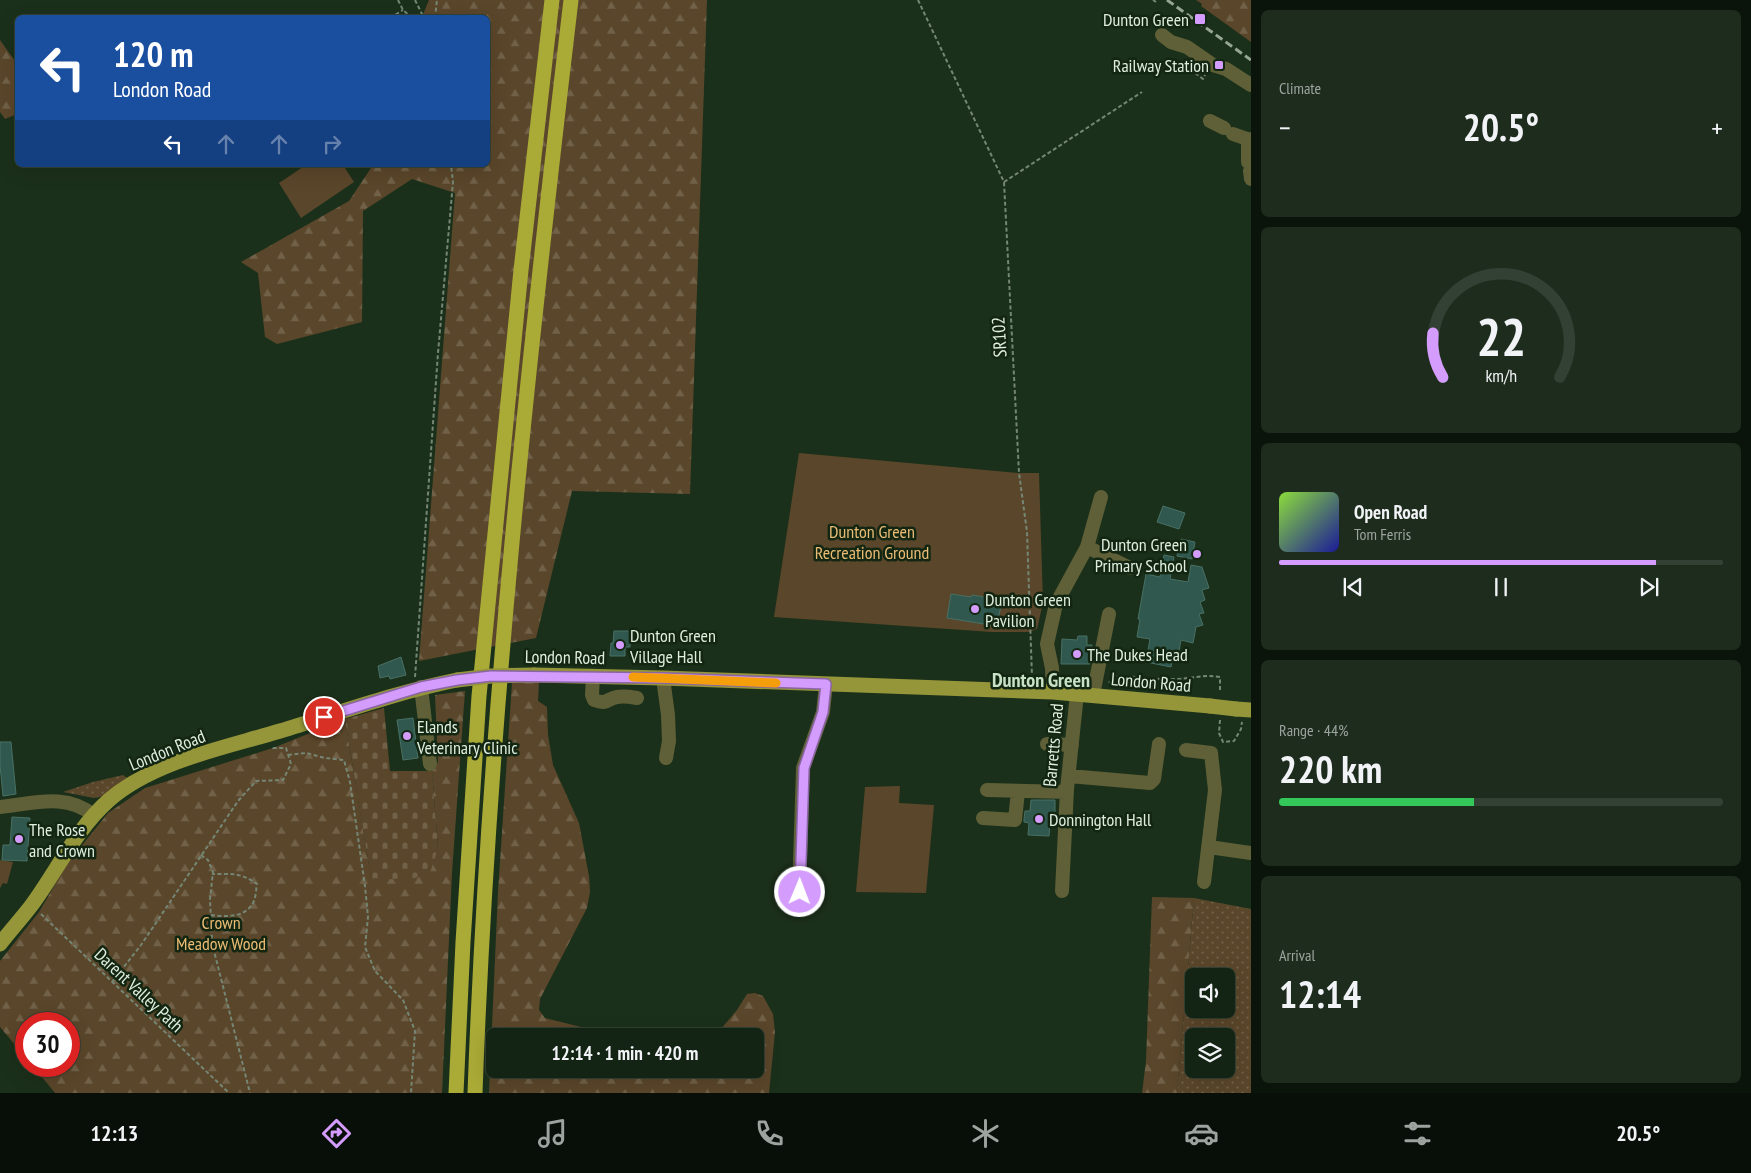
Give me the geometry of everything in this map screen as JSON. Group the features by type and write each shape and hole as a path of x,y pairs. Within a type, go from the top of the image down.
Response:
{"highway":[{"path":"456,1093 479,696 521,270 552,0"},
{"path":"476,1093 498,692 528,373 571,0"}],"main road":[{"name":"London Road","path":"0,944 31,906 93,815 127,787 146,776 194,757 268,734 418,688 457,680 491,676 592,676 1053,692 1215,711 1243,709"}],"street":[{"path":"1166,43 1187,47 1213,66 1231,72 1251,85"},
{"path":"1210,121 1229,131 1251,139 1248,146 1250,171"},
{"path":"1053,692 1052,668 1047,644 1054,612 1069,577 1086,547 1100,497"},
{"path":"1086,547 1130,568"},
{"path":"1096,696 1108,614"},
{"path":"592,676 592,695 594,700 602,703 616,697 637,698"},
{"path":"663,678 669,741 666,758"},
{"path":"800,892 804,768 823,712 826,684"},
{"path":"418,688 430,764"},
{"name":"Barretts Road","path":"1062,890 1067,792 1077,694"},
{"path":"1047,744 1072,745"},
{"path":"1069,776 1150,783 1154,779 1159,744"},
{"path":"1186,750 1211,753 1216,790 1204,882"},
{"path":"987,790 1067,792"},
{"path":"982,818 1015,820 1018,791"},
{"path":"0,807 47,801 65,801 93,815"},
{"path":"1209,847 1251,854"}],"path":[{"path":"398,0 403,10 409,15"},
{"path":"415,0 422,15"},
{"path":"435,15 437,0"},
{"name":"SR102","path":"918,0 1004,182 1019,473 1027,532 1031,692"},
{"path":"1152,0 1156,2"},
{"path":"395,15 403,10"},
{"path":"1004,182 1142,92"},
{"path":"418,688 438,353 453,182 451,167"},
{"path":"1096,696 1116,676 1171,679 1207,674 1220,677 1220,692"},
{"path":"1215,711 1219,733 1223,742 1234,741 1241,729 1243,709"},
{"path":"112,982 141,945 238,801 256,781 282,780 291,764 286,748 273,748 268,734"},
{"path":"288,755 306,754 344,760 350,782 366,894 368,916 365,947 375,972 403,1000 415,1031 411,1093"},
{"path":"201,856 208,860 212,874 210,899 212,943 250,1093"},
{"path":"210,915 227,917 246,912 254,900 257,884 246,876 212,874"},
{"name":"Darent Valley Path","path":"31,906 229,1093"}],"green space":[{"path":"429,0 707,0 690,494 572,491 536,638 419,661 455,193 412,179 363,211 362,322 277,344 265,337 258,273 241,262 349,201 372,167 490,167 490,15 423,15"},
{"path":"1196,0 1251,0 1251,42 1201,6 1202,4"},
{"path":"0,40 15,61 15,115 5,119 0,112"},
{"path":"303,167 344,167 354,182 301,218 279,183"},
{"name":"Dunton Green Recreation Ground","path":"799,453 1019,473 1039,473 1043,603 1037,629 1029,632 992,632 774,617"},
{"path":"539,681 538,701 547,707 548,735 553,765 579,823 589,876 590,892 587,908 540,999 539,1010 545,1018 581,1027 599,1028 492,1028 498,892 512,683"},
{"name":"Crown Meadow Wood","path":"465,691 452,873 442,1093 55,1093 42,1077 80,1077 80,1012 15,1012 15,1045 0,1027 0,961 39,912 67,864 108,813 145,788 273,748 345,719 371,877 438,848 432,771 438,762 435,695"},
{"path":"384,708 390,771 432,771 438,848 430,873 408,880 371,878 345,719"},
{"path":"123,775 127,778 104,796 94,798 63,792 93,782"},
{"path":"900,786 899,803 934,805 926,893 856,892 865,787"},
{"path":"0,860 13,862 7,884 3,883 0,888"},
{"path":"1152,897 1194,898 1188,968 1185,968 1185,1001 1177,1093 1142,1093 1146,1061"},
{"path":"1194,898 1251,909 1251,1093 1177,1093 1185,1001 1185,1018 1235,1018 1235,968 1188,968"},
{"path":"755,993 763,996 773,1014 775,1032 769,1093 489,1093 490,1078 764,1078 764,1028 722,1028 737,1010 747,994"}],"building":[{"path":"1163,506 1185,513 1179,529 1157,522"},
{"path":"1181,539 1195,542 1192,559 1177,556"},
{"name":"Dunton Green Primary School","path":"1164,555 1174,557 1170,579 1188,582 1191,565 1202,567 1209,588 1202,590 1205,600 1200,602 1204,613 1199,614 1203,625 1196,627 1193,643 1181,640 1178,656 1173,655 1171,667 1146,662 1150,639 1137,637 1140,619 1138,619 1146,574 1160,577"},
{"name":"Dunton Green Pavilion","path":"951,594 1002,600 997,626 947,618"},
{"name":"Dunton Green Village Hall","path":"614,631 631,631 630,647 625,647 625,656 610,656"},
{"name":"The Dukes Head","path":"1078,636 1087,636 1087,645 1092,645 1090,664 1061,664 1062,639 1077,640"},
{"path":"401,657 406,675 390,679 389,676 380,678 378,666"},
{"name":"Elands Veterinary Clinic","path":"413,718 418,758 403,760 397,720"},
{"path":"0,742 11,742 16,794 3,796"},
{"name":"Donnington Hall","path":"1031,800 1055,800 1055,824 1050,823 1049,836 1028,835 1029,823 1024,822 1024,819 1025,811 1030,811"},
{"name":"The Rose and Crown","path":"12,817 30,818 27,861 2,860 3,845 10,845"}],"railway":[{"path":"1167,0 1251,60"}],"slow traffic":[{"path":"633,677 776,683"}],"place":[{"name":"Dunton Green","path":"1200,19"},
{"name":"Railway Station","path":"1219,65"},
{"name":"Dunton Green Primary School","path":"1197,554"},
{"name":"Dunton Green Pavilion","path":"975,609"},
{"name":"Dunton Green Village Hall","path":"620,645"},
{"name":"The Dukes Head","path":"1077,654"},
{"name":"Elands Veterinary Clinic","path":"407,736"},
{"name":"Donnington Hall","path":"1039,819"},
{"name":"The Rose and Crown","path":"19,839"}],"district":[{"name":"Dunton Green","path":"1041,680"}],"route":[{"path":"324,717 421,687 491,676 663,678 826,684 823,712 807,755 802,781 800,892"}]}
